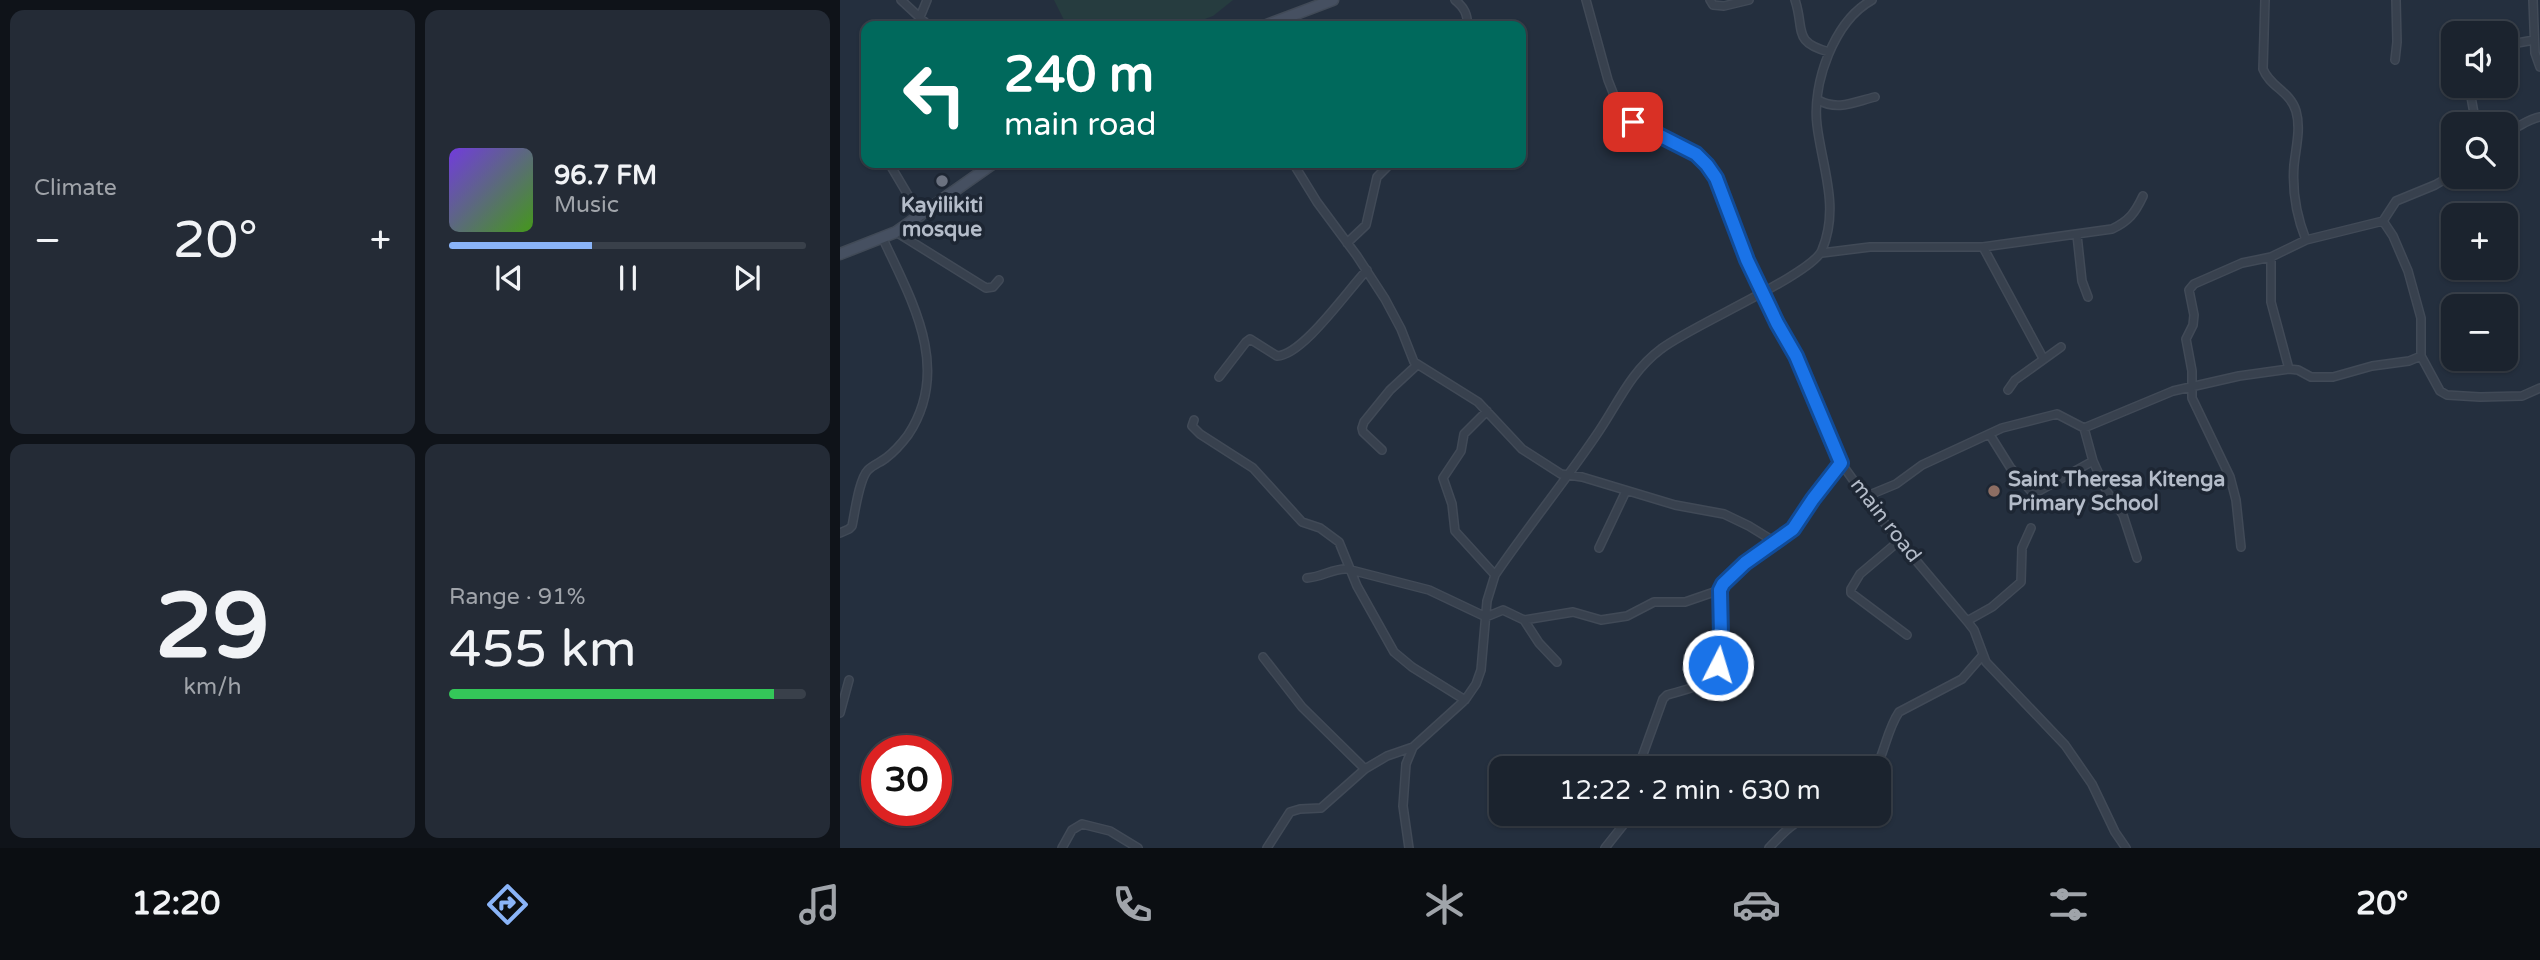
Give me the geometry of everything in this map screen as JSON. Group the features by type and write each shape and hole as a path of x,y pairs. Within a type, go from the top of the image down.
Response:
{"main road":[{"path":"1277,21 1333,0"},
{"path":"840,254 897,232 987,168"}],"street":[{"path":"901,0 924,21"},
{"path":"920,17 928,0"},
{"path":"1455,0 1462,5 1468,21"},
{"name":"main road","path":"1586,0 1611,90 1621,113 1633,122 1679,144 1707,165 1716,178 1734,229 1796,356 1841,463 1899,541 1974,630 1982,656 2065,745 2092,784 2115,832 2126,848"},
{"path":"1710,0 1713,5 1724,6 1749,0"},
{"path":"1795,0 1803,38 1812,47 1829,52"},
{"path":"1822,253 1831,198 1817,124 1818,100 1829,52 1844,24 1859,3 1872,0"},
{"path":"2265,0 2263,69 2267,78 2288,96 2296,110 2298,137 2293,194 2306,240"},
{"path":"2395,60 2396,0"},
{"path":"2533,0 2534,40 2540,67"},
{"path":"2518,43 2534,40"},
{"path":"1818,100 1829,106 1855,105 1875,97"},
{"path":"2518,128 2531,119 2540,117"},
{"path":"892,168 921,217"},
{"path":"1296,168 1367,271 1401,329 1411,357 1417,365 1471,396 1521,449 1553,469 1569,475 1675,505 1724,514 1775,542"},
{"path":"1347,243 1366,225 1377,177 1386,168"},
{"path":"2241,547 2236,500 2230,477 2192,398 2192,371 2186,339 2194,321 2189,290 2194,284 2242,263 2271,257 2306,240 2383,221 2396,201 2441,182"},
{"path":"1267,848 1290,812 1327,805 1365,769 1387,756 1413,747 1471,693 1481,670 1489,588 1495,575 1569,475 1629,380 1643,363 1686,333 1794,275 1822,253 1878,247 1983,247 2112,229 2127,222 2143,196"},
{"path":"2383,221 2404,259 2419,309 2421,356 2440,391 2466,398 2522,396 2540,388"},
{"path":"897,232 986,288 993,287 999,279"},
{"path":"2077,234 2082,281 2088,297"},
{"path":"840,533 852,526 863,478 868,470 887,457 907,436 927,387 926,348 920,324 883,239"},
{"path":"1983,247 2043,358"},
{"path":"2271,257 2271,302 2289,369"},
{"path":"1219,377 1250,339 1277,356 1291,353 1308,338 1367,271"},
{"path":"2008,390 2015,380 2060,347"},
{"path":"2084,428 2148,400 2191,386 2262,371 2289,369 2298,370 2311,377 2333,377 2421,356"},
{"path":"1382,450 1363,432 1364,422 1390,390 1417,365"},
{"path":"1487,411 1464,434 1461,451 1443,478 1458,535 1495,575"},
{"path":"1867,496 2002,428 2057,414 2084,428 2093,461 2106,490 2123,515 2137,558"},
{"path":"1194,420 1192,426 1200,434 1253,468 1302,522 1320,528 1339,542 1357,586 1394,652 1412,667 1465,700"},
{"path":"1990,435 2023,485 2030,490 2039,491 2093,461"},
{"path":"1642,756 1663,699 1714,676 1721,636 1720,590 1723,584 1745,563 1793,529 1841,463"},
{"path":"1600,548 1626,491"},
{"path":"1967,621 1993,607 2021,582 2022,548 2031,528"},
{"path":"1899,541 1860,574 1851,589 1852,593 1907,635"},
{"path":"1307,578 1327,575 1341,568 1429,590 1486,617 1503,610 1524,620 1539,643 1557,662"},
{"path":"1524,620 1573,612 1601,620 1627,615 1654,602 1685,602 1720,590"},
{"path":"1883,756 1893,721 1899,712 1962,679 1982,656"},
{"path":"1263,657 1303,707 1365,769"},
{"path":"840,713 849,680"},
{"path":"1409,848 1403,786 1406,764 1413,747"},
{"path":"1062,848 1072,830 1082,824 1110,831 1138,848"},
{"path":"1605,848 1622,826"},
{"path":"1769,848 1793,826"}],"green space":[{"path":"1054,0 1233,0 1213,16 1200,21 1064,21"}],"place":[{"name":"Kayilikiti mosque","path":"942,181"},
{"name":"Saint Theresa Kitenga Primary School","path":"1994,491"}],"route":[{"path":"1633,122 1696,154 1716,178 1747,260 1807,379 1841,463 1793,529 1745,563 1723,584 1719,602 1721,636 1718,665"}]}
